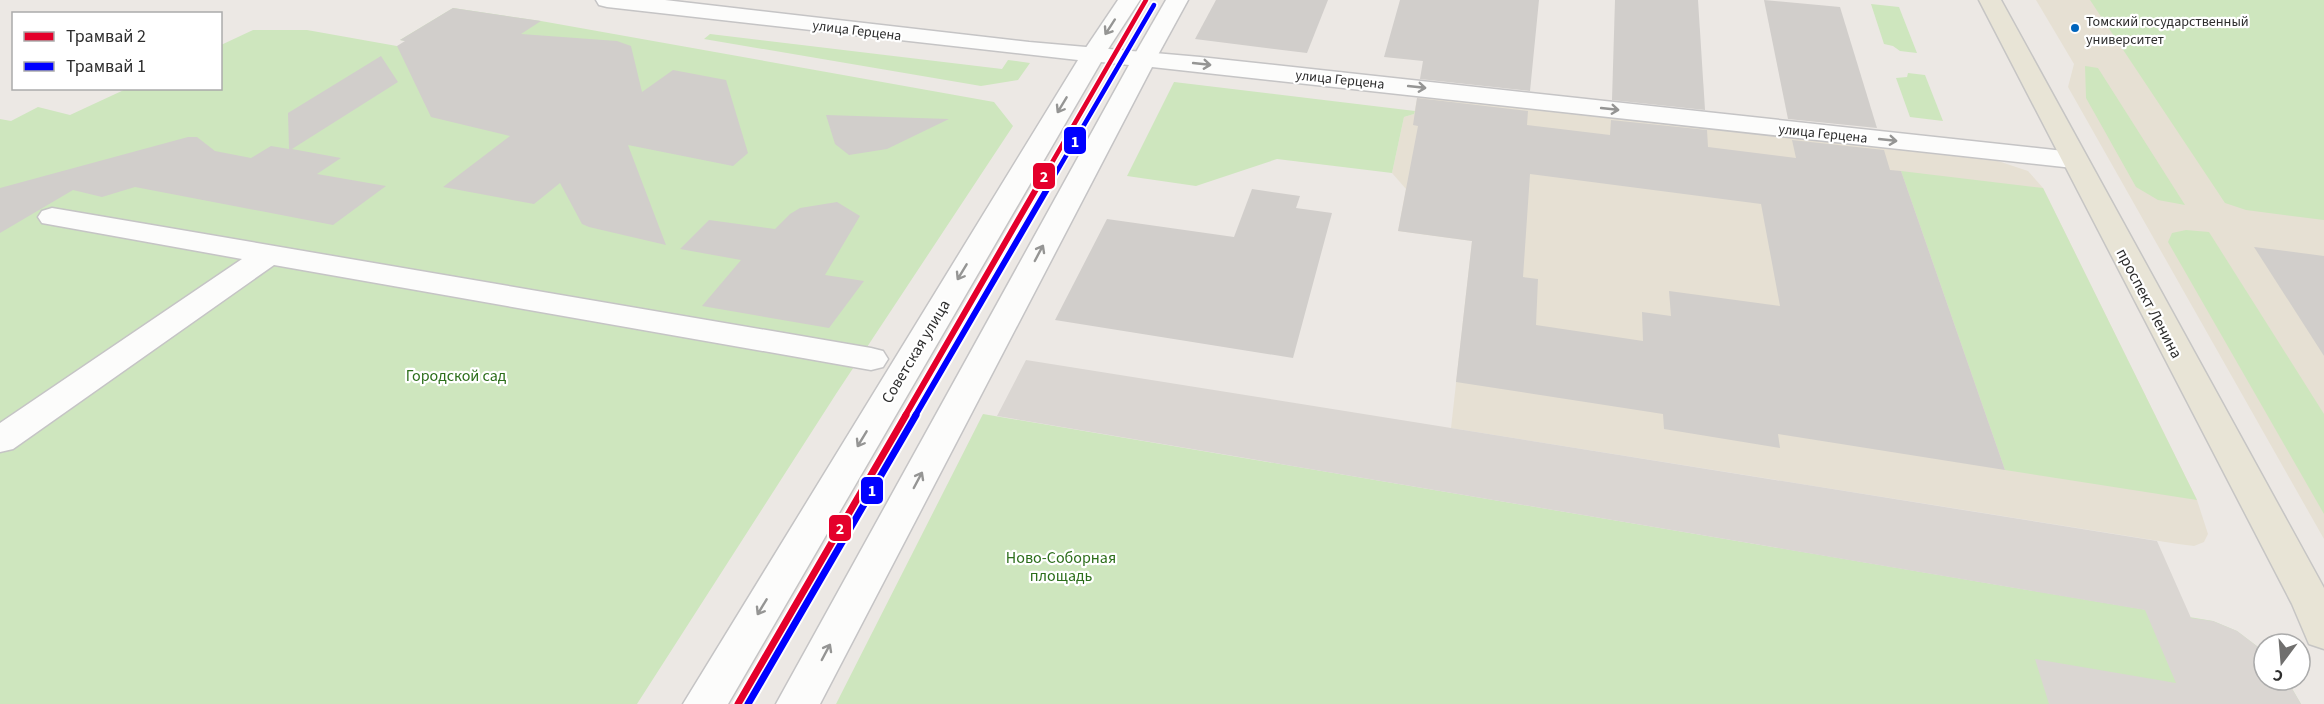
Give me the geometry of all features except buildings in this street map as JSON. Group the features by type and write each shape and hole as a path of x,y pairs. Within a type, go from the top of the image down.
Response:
{"main road":[{"name":"проспект Ленина","path":"1990,0 2073,160 2320,619"}],"street":[{"name":"Советская улица","path":"705,704 1093,55 1129,0"},
{"path":"798,704 1177,0"},
{"name":"улица Герцена","path":"623,1 1093,55 2073,160"},
{"path":"52,218 871,359"},
{"path":"0,440 268,255"}],"shaded area":[{"name":"Томский государственный университет","path":"2036,0 2324,0 2324,539 2068,87 2074,64"},
{"path":"1418,94 1998,161 2028,171 2043,188 2197,500 2208,534 2204,542 2194,546 2178,544 1451,428 1472,241 1398,231 1406,189 1392,173 1404,117 1414,114"},
{"path":"1026,360 2157,541 2191,618 2213,621 2237,631 2252,642 2252,692 2294,692 2301,704 2049,704 2035,659 2176,683 2145,610 997,416"}],"green space":[{"name":"Томский государственный университет","path":"2090,0 2324,0 2324,220 2246,210 2225,203"},
{"path":"1871,4 1899,7 1917,53 1900,51 1884,44"},
{"name":"Городской сад","path":"453,8 541,21 994,102 1013,126 836,394 637,704 0,704 0,119 11,121 38,107 70,115 124,90 222,90 222,45 253,30 307,30 408,48 416,43 400,40"},
{"path":"710,34 1002,69 1008,60 1030,63 1018,80 981,86 704,39"},
{"path":"2085,66 2098,68 2185,205 2158,200 2136,187 2086,98"},
{"path":"1908,73 1925,75 1943,121 1910,117 1896,78 1907,77"},
{"path":"1174,82 1415,111 1414,114 1404,117 1392,173 1277,159 1196,186 1127,176"},
{"path":"1901,171 2043,188 2197,500 2005,470"},
{"path":"2186,230 2209,232 2324,414 2324,514 2168,242 2172,233"},
{"name":"Ново-Соборная площадь","path":"983,414 2213,621 2237,631 2252,642 2252,692 2294,692 2301,704 836,704"}],"tram line":[{"name":"2","path":"738,704 1146,0"},
{"name":"1","path":"748,704 1154,5"}],"place":[{"name":"Томский государственный университет","path":"2075,28"}]}
